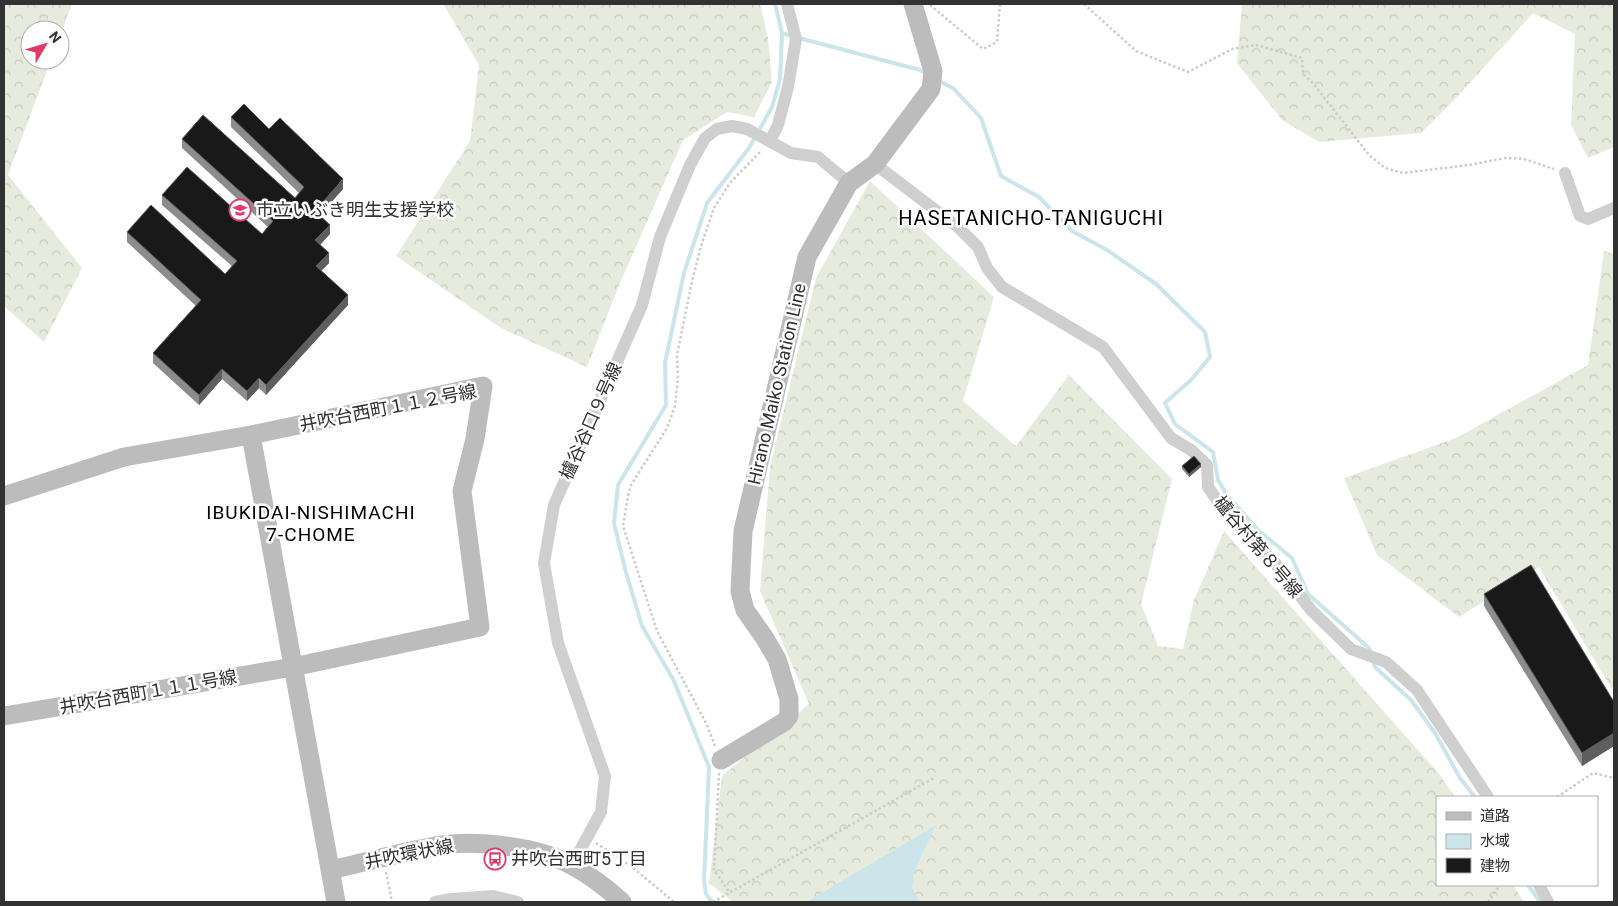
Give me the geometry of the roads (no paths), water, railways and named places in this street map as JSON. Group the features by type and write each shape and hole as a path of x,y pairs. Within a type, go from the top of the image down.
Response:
{"street":[{"path":"760,136 778,125 788,87 796,39 786,4"},
{"name":"Hirano Maiko Station Line","path":"721,760 777,726 789,716 789,699 777,659 745,610 740,591 743,531 807,257 849,184 875,164 931,89 933,76 913,4"},
{"name":"櫨谷谷口９号線","path":"572,865 601,812 605,776 558,643 544,563 554,506 642,305 660,237 690,165 705,138 717,130 732,126 760,136 791,153 818,157 849,184"},
{"name":"櫨谷村第８号線","path":"875,164 959,228 978,247 987,268 1002,287 1102,347 1172,438 1191,450 1207,465 1208,487 1223,508 1276,563 1311,610 1351,649 1386,662 1417,690 1487,796"},
{"path":"1565,173 1580,216 1588,219 1614,208"},
{"name":"井吹台西町１１２号線","path":"250,435 483,386 475,439 462,491 480,628 293,667"},
{"path":"4,496 124,457 250,435 336,902"},
{"name":"井吹台西町１１１号線","path":"4,716 293,667"},
{"name":"井吹環状線","path":"330,870 444,845 490,844 534,851 572,865 609,890 622,902"},
{"path":"1540,886 1548,902"},
{"path":"435,902 493,896 518,902"}],"water":[{"path":"936,825 914,872 912,888 920,902 807,902"}],"waterway":[{"path":"712,902 706,894 704,881 709,767 674,681 642,626 614,523 618,485 666,405 665,363 684,273 707,203 749,148 772,107 780,79 782,33 775,4"},
{"path":"782,33 792,36"},
{"path":"799,38 920,70 927,74"},
{"path":"937,80 953,88 981,118 1001,176 1039,197 1072,231 1107,250 1156,284 1205,332 1210,357 1191,380 1165,403 1175,424 1213,452 1218,480 1227,495 1259,531 1292,558 1308,594 1369,648 1371,653"},
{"path":"1373,660 1375,667 1411,700 1435,733 1460,778 1474,796"},
{"path":"1529,886 1540,902"}],"place":[{"name":"市立いぶき明生支援学校","path":"240,210"},
{"name":"井吹台西町5丁目","path":"495,859"}],"district":[{"name":"HASETANICHO-TANIGUCHI","path":"1031,218"},
{"name":"IBUKIDAI-NISHIMACHI 7-CHOME","path":"311,523"}]}
